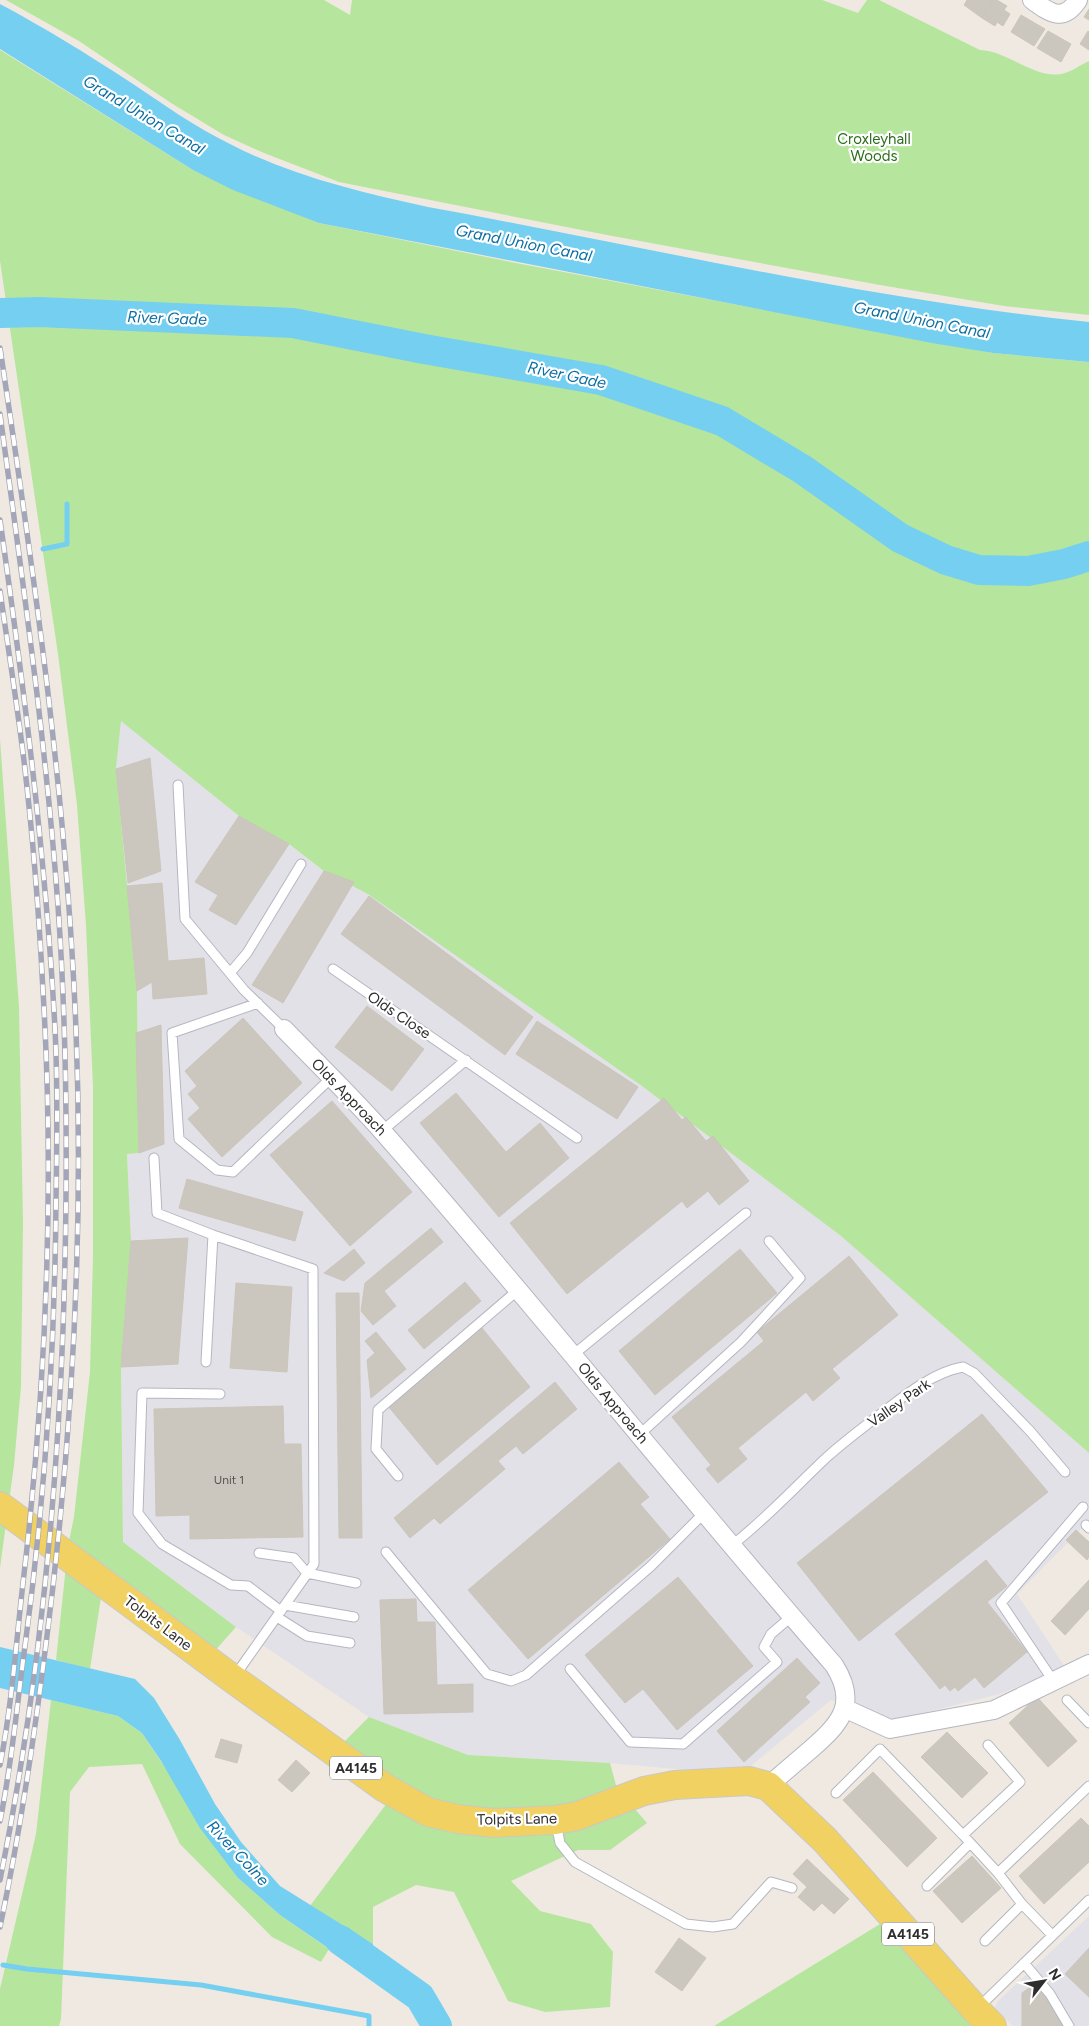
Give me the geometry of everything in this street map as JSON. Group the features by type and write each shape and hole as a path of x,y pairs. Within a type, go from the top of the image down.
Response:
{"main road":[{"name":"Tolpits Lane","path":"0,1506 233,1680 385,1788 428,1812 458,1819 493,1823 555,1820 577,1816 644,1791 675,1785 749,1781 768,1786"},
{"name":"A4145","path":"768,1786 825,1840 984,2018"}],"street":[{"path":"1032,0 1047,12 1057,14 1064,14 1069,11 1078,0"},
{"name":"Olds Approach","path":"284,1029 382,1131 518,1290 731,1546 834,1665 841,1676 846,1695 844,1708"},
{"path":"768,1786 836,1726 844,1708 890,1729 994,1710 1089,1664"}],"lane":[{"path":"178,785 184,919 230,973 284,1029"},
{"path":"230,973 247,953 301,864"},
{"name":"Olds Close","path":"333,969 577,1138"},
{"path":"258,1003 172,1033 179,1139 217,1170 233,1172 331,1078"},
{"path":"382,1131 466,1060"},
{"path":"154,1158 157,1213 213,1235 313,1269 314,1564 233,1680"},
{"path":"573,1356 746,1213"},
{"path":"206,1362 213,1235"},
{"path":"639,1435 741,1342 800,1278 769,1241"},
{"path":"398,1476 376,1449 378,1410 518,1290"},
{"name":"Valley Park","path":"731,1546 756,1527 828,1456 869,1422 914,1389 949,1370 963,1367 974,1373 1030,1431 1065,1472"},
{"path":"220,1394 142,1393 138,1513 162,1544 231,1585 248,1586 281,1611 307,1636 350,1642"},
{"path":"1054,1682 1001,1603 1083,1507"},
{"path":"386,1552 488,1674 510,1681 526,1675 533,1669 651,1566 704,1513"},
{"path":"259,1553 294,1558 307,1573 356,1583"},
{"path":"281,1611 354,1617"},
{"path":"570,1669 630,1742 683,1744 777,1662 764,1647 771,1634 792,1616"},
{"path":"1066,1700 1089,1723"},
{"path":"963,1835 1020,1782 988,1745"},
{"path":"836,1793 880,1749 963,1835 998,1873 1022,1904 1052,1935"},
{"path":"998,1873 1087,1791"},
{"path":"555,1820 560,1843 575,1862 686,1924 713,1928 733,1924 771,1882 792,1888"},
{"path":"927,1886 970,1843"},
{"path":"984,2018 1024,1963 1089,1900"},
{"path":"985,1941 1022,1904"},
{"path":"1024,1963 1050,1994 1069,2026"}],"shaded area":[{"path":"121,720 239,816 289,844 324,871 354,882 664,1098 841,1236 1089,1453 1089,1521 1017,1594 1065,1667 1000,1694 890,1721 831,1700 740,1775 610,1763 468,1755 369,1717 236,1627 123,1542 121,1367 131,1241 127,1154 139,1153 137,991 116,769"},
{"path":"1089,1916 1089,2026 1013,2026 995,2008 997,2002"}],"green space":[{"name":"Croxleyhall Woods","path":"6,0 324,0 350,15 352,0 822,0 858,13 867,0 879,0 980,50 1001,55 1041,72 1061,74 1089,61 1089,315 1004,306 880,285 607,235 339,182 264,153 224,135 171,103 79,41"},
{"path":"0,50 193,170 319,223 516,263 993,353 1089,362 1089,1453 841,1236 642,1086 368,894 324,871 289,844 239,816 121,721 116,769 137,991 139,1153 127,1154 131,1241 121,1367 123,1542 236,1627 212,1654 68,1546 74,1517 90,1372 93,1256 93,1087 86,925 77,805 58,654 0,261"},
{"path":"0,739 19,1007 23,1222 21,1386 14,1465 0,1568"},
{"path":"66,1566 102,1591 90,1669 56,1660"},
{"path":"51,1700 118,1716 142,1733 238,1878 280,1915 329,1949 321,1962 272,1937 180,1844 142,1764 89,1767 70,1792 61,2019 59,2026 0,2026 0,1989 36,1834"},
{"path":"369,1717 468,1755 610,1763 617,1789 581,1806 477,1812 431,1803 339,1747"},
{"path":"390,1799 408,1814 633,1807 647,1823 610,1850 578,1850 511,1881 540,1911 591,1924 613,1952 610,2007 545,2012 508,2001 454,1892 416,1885 373,1907 373,1944 310,1906"},
{"path":"880,1924 985,2026 714,2026"}],"water":[{"name":"Grand Union Canal","path":"0,4 82,51 204,130 254,155 302,174 352,189 428,207 757,271 923,300 1089,322 1089,362 993,353 932,343 319,223 233,190 193,170 0,49"},
{"path":"0,1647 135,1679 154,1698 180,1740 215,1804 241,1842 280,1886 373,1944 373,1979 280,1915 238,1878 200,1828 161,1761 142,1733 118,1716 0,1688"}],"building":[{"path":"967,0 993,0 982,18 964,5"},
{"path":"993,0 997,0 1007,6 1004,10 1010,14 1003,26 997,22 995,26 982,18"},
{"path":"1089,9 1089,20 1084,17"},
{"path":"1021,15 1045,29 1034,46 1011,32"},
{"path":"1048,31 1071,44 1061,62 1037,48"},
{"path":"1089,32 1089,50 1080,44"},
{"path":"150,758 161,871 128,883 116,769"},
{"path":"239,816 289,844 236,925 209,910 218,895 195,882"},
{"path":"324,871 354,882 283,1003 252,985"},
{"path":"162,883 168,961 204,958 207,994 153,999 152,982 137,991 127,886"},
{"path":"369,896 533,1017 505,1055 341,934"},
{"path":"367,1006 424,1049 392,1091 335,1047"},
{"path":"243,1018 302,1083 222,1157 188,1119 200,1108 188,1094 197,1086 185,1071"},
{"path":"537,1021 638,1087 617,1119 516,1054"},
{"path":"161,1025 164,1144 139,1153 136,1033"},
{"path":"456,1093 506,1152 540,1123 569,1158 499,1217 420,1123"},
{"path":"664,1098 682,1120 686,1117 706,1141 713,1136 749,1181 719,1205 708,1191 687,1208 682,1201 567,1294 510,1223"},
{"path":"332,1101 412,1192 350,1246 270,1155"},
{"path":"187,1179 303,1212 295,1241 179,1208"},
{"path":"431,1228 443,1242 384,1291 396,1306 373,1325 361,1311 365,1283"},
{"path":"188,1238 178,1364 121,1367 131,1241"},
{"path":"354,1249 365,1263 344,1281 324,1273"},
{"path":"740,1249 777,1293 655,1395 619,1351"},
{"path":"849,1256 898,1315 832,1369 840,1378 813,1401 806,1392 738,1448 747,1459 718,1483 706,1469 711,1465 672,1417 764,1341 757,1332"},
{"path":"465,1282 481,1301 424,1349 408,1330"},
{"path":"236,1283 292,1287 287,1372 230,1368"},
{"path":"336,1293 359,1293 362,1538 339,1538"},
{"path":"482,1328 530,1387 437,1465 388,1406"},
{"path":"376,1332 406,1369 371,1398 367,1360 375,1353 365,1341"},
{"path":"555,1382 577,1409 523,1454 516,1446 498,1461 505,1469 440,1524 434,1518 410,1538 394,1518"},
{"path":"283,1406 284,1444 301,1444 303,1537 190,1539 190,1515 156,1516 154,1409"},
{"path":"982,1414 1048,1492 859,1641 797,1563"},
{"path":"619,1462 649,1497 640,1504 670,1539 528,1659 468,1590"},
{"path":"1076,1530 1089,1542 1089,1557 1087,1560 1066,1540"},
{"path":"986,1560 1007,1586 987,1602 1027,1652 984,1688 975,1677 958,1691 955,1687 950,1691 945,1685 940,1689 895,1634"},
{"path":"678,1577 753,1666 677,1730 643,1689 625,1703 585,1655"},
{"path":"1089,1580 1089,1609 1065,1635 1051,1621"},
{"path":"416,1599 417,1622 435,1622 437,1685 473,1684 473,1712 384,1714 380,1600"},
{"path":"797,1658 820,1683 805,1697 810,1702 744,1762 717,1731"},
{"path":"1037,1697 1077,1741 1048,1767 1009,1723"},
{"path":"947,1732 988,1773 962,1798 921,1757"},
{"path":"221,1739 242,1745 237,1763 215,1757"},
{"path":"296,1760 310,1773 292,1792 278,1780"},
{"path":"873,1772 937,1838 907,1867 843,1800"},
{"path":"1081,1818 1089,1826 1089,1862 1044,1904 1019,1876"},
{"path":"972,1856 1001,1888 962,1923 933,1891"},
{"path":"807,1859 849,1899 834,1914 822,1903 814,1911 798,1897 807,1887 793,1874"},
{"path":"679,1938 706,1958 682,1991 655,1972"},
{"path":"1089,1948 1089,1997 1065,1974"},
{"path":"1033,1985 1044,1991 1066,2026 1022,2026 1022,1993"}],"waterway":[{"name":"River Gade","path":"0,313 39,312 293,323 424,349 601,380 722,421 802,469 900,538 946,560 979,570 1028,571 1064,564 1089,556"},
{"path":"43,549 67,544 67,504"},
{"name":"River Colne","path":"340,1940 420,1997 437,2026"},
{"path":"3,1965 27,1969 201,1985 369,2016 369,2026"}],"railway":[{"path":"0,348 37,603 57,773 72,944 78,1107 77,1261 74,1338 63,1491 46,1644 31,1751 0,1927"},
{"path":"0,414 33,660 53,844 64,1012 66,1170 60,1398 50,1537 43,1606 24,1743 0,1880"},
{"path":"0,520 26,710 40,838 51,965 57,1072 54,1312 48,1423 32,1590 14,1734 0,1821"},
{"path":"0,591 21,740 38,904 47,1065 48,1139 46,1287 38,1436 8,1720 0,1765"}]}
